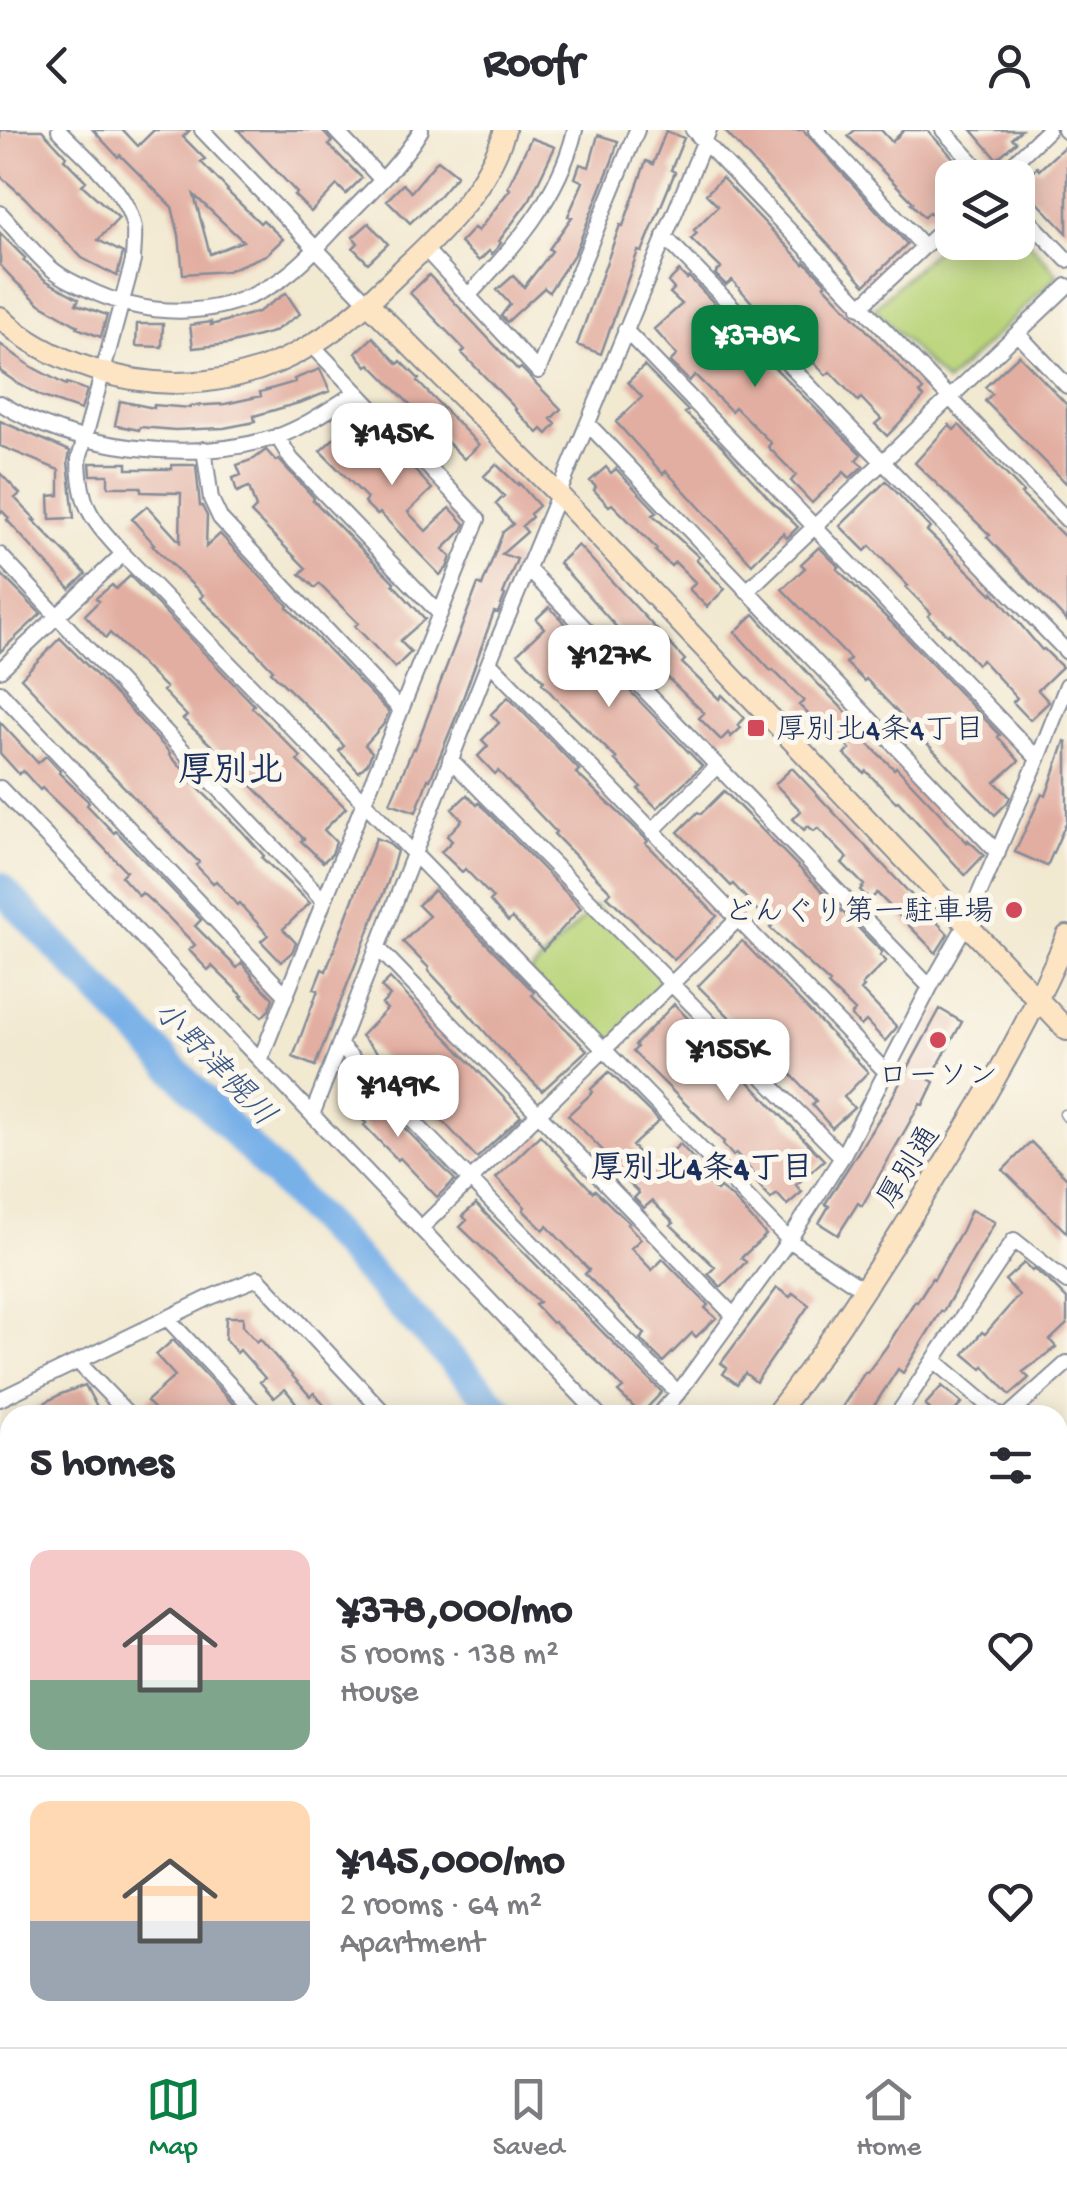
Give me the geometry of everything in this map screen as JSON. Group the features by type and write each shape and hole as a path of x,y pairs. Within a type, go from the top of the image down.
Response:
{"street":[{"path":"59,130 112,185 128,207 134,230 133,260 79,459 84,504 96,523 789,1240 864,1290"},
{"path":"202,130 558,494 1067,1030"},
{"path":"336,130 382,180"},
{"path":"0,213 53,270 100,296 148,310 201,311 274,284 315,249 382,180 421,130"},
{"path":"0,317 30,342 66,360 128,380 201,383 265,368 312,345 425,249 483,178 505,130"},
{"path":"468,296 514,247 544,207 575,130"},
{"path":"425,249 538,371 637,130"},
{"path":"816,130 924,247"},
{"path":"943,130 970,160"},
{"path":"1017,160 1048,130"},
{"path":"312,1115 488,662 588,424 702,134 860,307 1067,520"},
{"path":"1035,227 1067,260"},
{"path":"664,236 1067,652"},
{"path":"860,307 935,236"},
{"path":"748,590 1067,286"},
{"path":"626,330 1038,759"},
{"path":"1018,334 1067,386"},
{"path":"260,1060 478,520 312,345"},
{"path":"0,403 36,422 117,446 204,450 277,436 357,392"},
{"path":"588,424 998,853"},
{"path":"277,436 291,459 440,614"},
{"path":"204,450 211,499 220,518 401,710"},
{"path":"0,670 123,554"},
{"path":"0,555 324,900"},
{"path":"526,568 930,987"},
{"path":"488,662 887,1073"},
{"path":"668,1405 789,1240 842,1156 966,924 1067,685"},
{"path":"0,692 286,995"},
{"path":"450,758 842,1156"},
{"path":"652,831 718,766"},
{"path":"0,788 589,1405"},
{"path":"421,1228 738,919"},
{"name":"厚別通","path":"783,1405 864,1290 992,1086 1067,936"},
{"path":"377,946 734,1316"},
{"path":"339,1045 678,1393"},
{"path":"904,1405 1014,1240 1067,1282"},
{"path":"0,1400 212,1296 258,1278 377,1405"},
{"path":"167,1318 249,1405"},
{"path":"934,1360 987,1405"},
{"path":"78,1362 119,1405"},
{"path":"1020,1405 1067,1363"}],"green space":[{"path":"1035,249 1058,275 946,383 874,308 935,250 935,260 1035,260"},
{"path":"595,906 672,983 604,1049 529,973"}],"building":[{"path":"0,130 42,130 86,181 82,185 119,218 98,240 123,253 117,276 82,258 0,176"},
{"path":"93,130 123,130 138,146 154,130 190,130 183,137 205,159 201,162 260,223 263,220 283,239 266,255 227,271 183,274 172,207","holes":["194,195 243,241 210,254"]},
{"path":"238,130 322,130 332,142 329,145 362,178 346,194 337,185 311,212"},
{"path":"724,130 803,130 907,244 865,285"},
{"path":"855,130 881,130 892,142 904,130 927,130 955,160 935,160 935,218 929,212 924,217 848,136"},
{"path":"972,130 1021,130 1012,138 1016,142 997,159"},
{"path":"666,131 684,138 671,170 675,172 642,252 638,251 601,354 577,345 646,161 653,164"},
{"path":"598,135 618,141 575,253 549,292 544,288 507,322 501,316 510,304 497,290 513,276 524,287 552,251 549,249 572,217 568,216 583,182 575,178 580,164 589,167"},
{"path":"531,138 555,147 530,199 501,243 479,261 460,243 474,228 478,231 510,189"},
{"path":"1067,144 1067,233 1035,200 1035,169 1039,170"},
{"path":"438,160 457,175 410,223 387,200 403,184 411,192"},
{"path":"722,178 823,280 923,390 920,393 924,397 887,436 875,424 881,419 861,398 858,401 830,372 826,375 767,310 762,314 732,280 726,285 715,274 721,268 691,239 697,233 694,230 718,206 706,194"},
{"path":"369,223 388,244 368,263 353,248 358,243 353,237"},
{"path":"0,233 45,280 79,299 76,304 107,315 101,337 77,328 40,304 16,282 0,265"},
{"path":"679,271 861,454 856,460 863,466 850,478 844,472 812,503 791,481 796,475 768,447 771,443 735,407 731,411 695,375 689,381 670,362 677,355 654,329 682,304 670,293 674,289 668,282"},
{"path":"429,275 518,370 521,368 561,409 551,419 556,424 547,434 542,429 538,433 515,410 410,293"},
{"path":"286,293 300,314 273,332 229,344 193,348 190,325 211,325 258,312"},
{"path":"137,324 163,324 162,347 136,346"},
{"path":"373,337 398,364 401,361 419,379 479,445 464,459 356,353"},
{"path":"0,344 66,385 87,390 81,410 43,397 0,371"},
{"path":"1019,355 1067,405 1067,484 985,401 992,394 985,387"},
{"path":"644,366 798,527 787,538 783,533 752,564 616,422 642,397 628,382"},
{"path":"320,369 330,391 254,416 255,422 175,430 115,425 120,401 154,408 225,404 261,396 260,392 295,382 294,379"},
{"path":"362,413 432,489 408,512 426,531 450,508 465,524 443,549 451,557 440,575 380,513 377,515 364,502 367,498 320,451"},
{"path":"0,421 70,451 74,518 50,519 49,496 59,495 59,470 0,446"},
{"path":"949,425 954,430 959,425 1067,539 1067,621 987,537 990,535 915,463"},
{"path":"266,450 425,619 400,641 411,652 395,668 319,584 315,588 300,574 306,568 251,513 256,508 249,487 237,492 233,478 241,475 237,465"},
{"path":"90,463 127,463 127,469 196,465 200,506 207,516 206,547 220,534 389,712 365,745 372,752 359,772 339,751 344,746 324,723 200,598 203,595 152,545 132,519 147,506 180,542 181,493 108,487 108,475 91,475"},
{"path":"496,464 539,506 522,526 527,532 502,554 517,559 416,812 390,803 415,749 478,584 482,586 503,532 513,524 496,504 504,496 484,476"},
{"path":"606,467 611,473 616,469 657,512 653,515 699,557 696,560 725,589 707,607 689,589 696,583 675,562 671,566 594,490 596,487 590,481"},
{"path":"0,473 20,494 15,498 33,520 86,574 70,589 9,518 0,513"},
{"path":"886,481 930,528 927,531 993,592 1042,650 1062,667 1038,690 1049,702 1030,720 1013,702 1017,698 982,660 977,664 928,616 931,613 870,546 865,551 840,526"},
{"path":"578,545 685,660 682,663 745,718 731,737 728,733 721,740 699,718 704,713 667,677 664,680 559,563"},
{"path":"819,547 1000,735 1019,761 995,782 1010,797 995,815 866,679 846,663 850,659 782,589 805,568 801,564"},
{"path":"0,573 41,614 0,652"},
{"path":"130,576 301,757 297,761 346,808 324,830 336,842 332,854 323,862 183,719 187,716 163,691 166,688 110,633 106,638 85,615 99,601 96,598 112,585 116,589"},
{"path":"549,607 702,766 657,808 518,653 544,628 536,619"},
{"path":"754,614 861,727 856,732 984,855 965,875 898,801 845,755 850,749 820,718 816,722 799,705 804,701 735,632"},
{"path":"60,638 241,830 262,858 310,903 283,929 296,943 281,962 261,941 268,935 239,903 216,881 213,883 196,865 199,862 21,678"},
{"path":"508,697 579,770 576,773 648,841 717,916 674,960 607,896 611,892 498,771 495,774 478,756 488,746 482,740 499,723 491,714"},
{"path":"0,722 38,763 46,756 89,802 87,805 201,920 195,926 237,968 242,963 273,998 262,1017 212,966 208,970 189,950 195,945 142,893 139,896 121,876 126,871 96,840 0,753"},
{"path":"1065,741 1067,821 1047,866 1015,852 1042,794 1046,796"},
{"path":"792,768 948,934 936,953 877,893 870,900 860,890 864,885 842,863 847,858 818,828 814,831 808,826 804,830 793,819 801,811 775,784"},
{"path":"724,791 882,952 880,955 886,961 861,990 897,1027 885,1041 866,1021 861,1026 851,1016 855,1011 830,983 770,928 733,884 678,832"},
{"path":"467,795 581,908 543,950 512,918 508,922 490,901 493,898 465,869 462,872 441,852 452,841 447,836 462,820 452,809"},
{"path":"376,838 397,851 315,1066 293,1057 318,990 314,989 322,969 326,971"},
{"path":"434,890 587,1050 542,1091 403,942 429,916 418,905"},
{"path":"742,941 868,1072 844,1097 854,1108 832,1128 812,1105 816,1101 784,1067 698,986"},
{"path":"390,978 521,1116 477,1158 383,1064 385,1061 361,1036 387,1009 382,1004 390,996 381,987"},
{"path":"674,1004 824,1160 796,1185 802,1192 787,1205 777,1194 771,1199 736,1153 733,1156 724,1142 633,1052 635,1045"},
{"path":"940,1009 962,1022 930,1080 934,1082 923,1105 920,1104 862,1206 858,1203 838,1235 819,1223 829,1206 825,1204 889,1103"},
{"path":"609,1072 659,1121 632,1146 654,1168 680,1144 700,1166 694,1171 717,1191 720,1188 734,1199 766,1235 741,1258 746,1262 721,1287 708,1274 715,1267 652,1201 644,1208 634,1198 639,1193 614,1168 617,1165 568,1115"},
{"path":"361,1083 455,1180 437,1197 343,1101"},
{"path":"540,1135 593,1192 629,1223 641,1239 631,1248 652,1270 663,1259 716,1318 696,1337 692,1333 663,1362 640,1339 645,1334 585,1274 589,1270 547,1226 543,1230 496,1178"},
{"path":"1031,1142 1067,1178 1067,1233 1003,1170"},
{"path":"476,1204 662,1392 650,1405 632,1405 618,1392 623,1388 602,1366 552,1323 535,1305 539,1302 460,1227 467,1220 462,1216"},
{"path":"971,1210 995,1222 903,1373 898,1369 875,1405 844,1405 934,1279"},
{"path":"1024,1263 1067,1299 1067,1324 1050,1340 1056,1347 1023,1372 1029,1378 1010,1395 984,1366 982,1369 964,1354 1019,1295 1005,1280"},
{"path":"777,1288 790,1297 793,1293 809,1305 756,1382 745,1373 737,1384 723,1374 727,1368 721,1363"},
{"path":"226,1317 243,1317 243,1326 257,1342 260,1339 310,1396 314,1393 324,1405 298,1405 285,1389 274,1398 260,1382 265,1378 225,1339"},
{"path":"173,1340 234,1405 151,1405 147,1401 175,1376 156,1355"},
{"path":"85,1385 96,1405 41,1405"},
{"path":"942,1386 962,1403 960,1405 925,1405"}],"waterway":[{"name":"小野津幌川","path":"0,887 495,1405"}],"place":[{"name":"厚別北4条4丁目","path":"756,728"},
{"name":"どんぐり第一駐車場","path":"1014,910"},
{"name":"ローソン","path":"938,1040"}],"district":[{"name":"厚別北","path":"231,768"},
{"name":"厚別北4条4丁目","path":"702,1166"}]}
